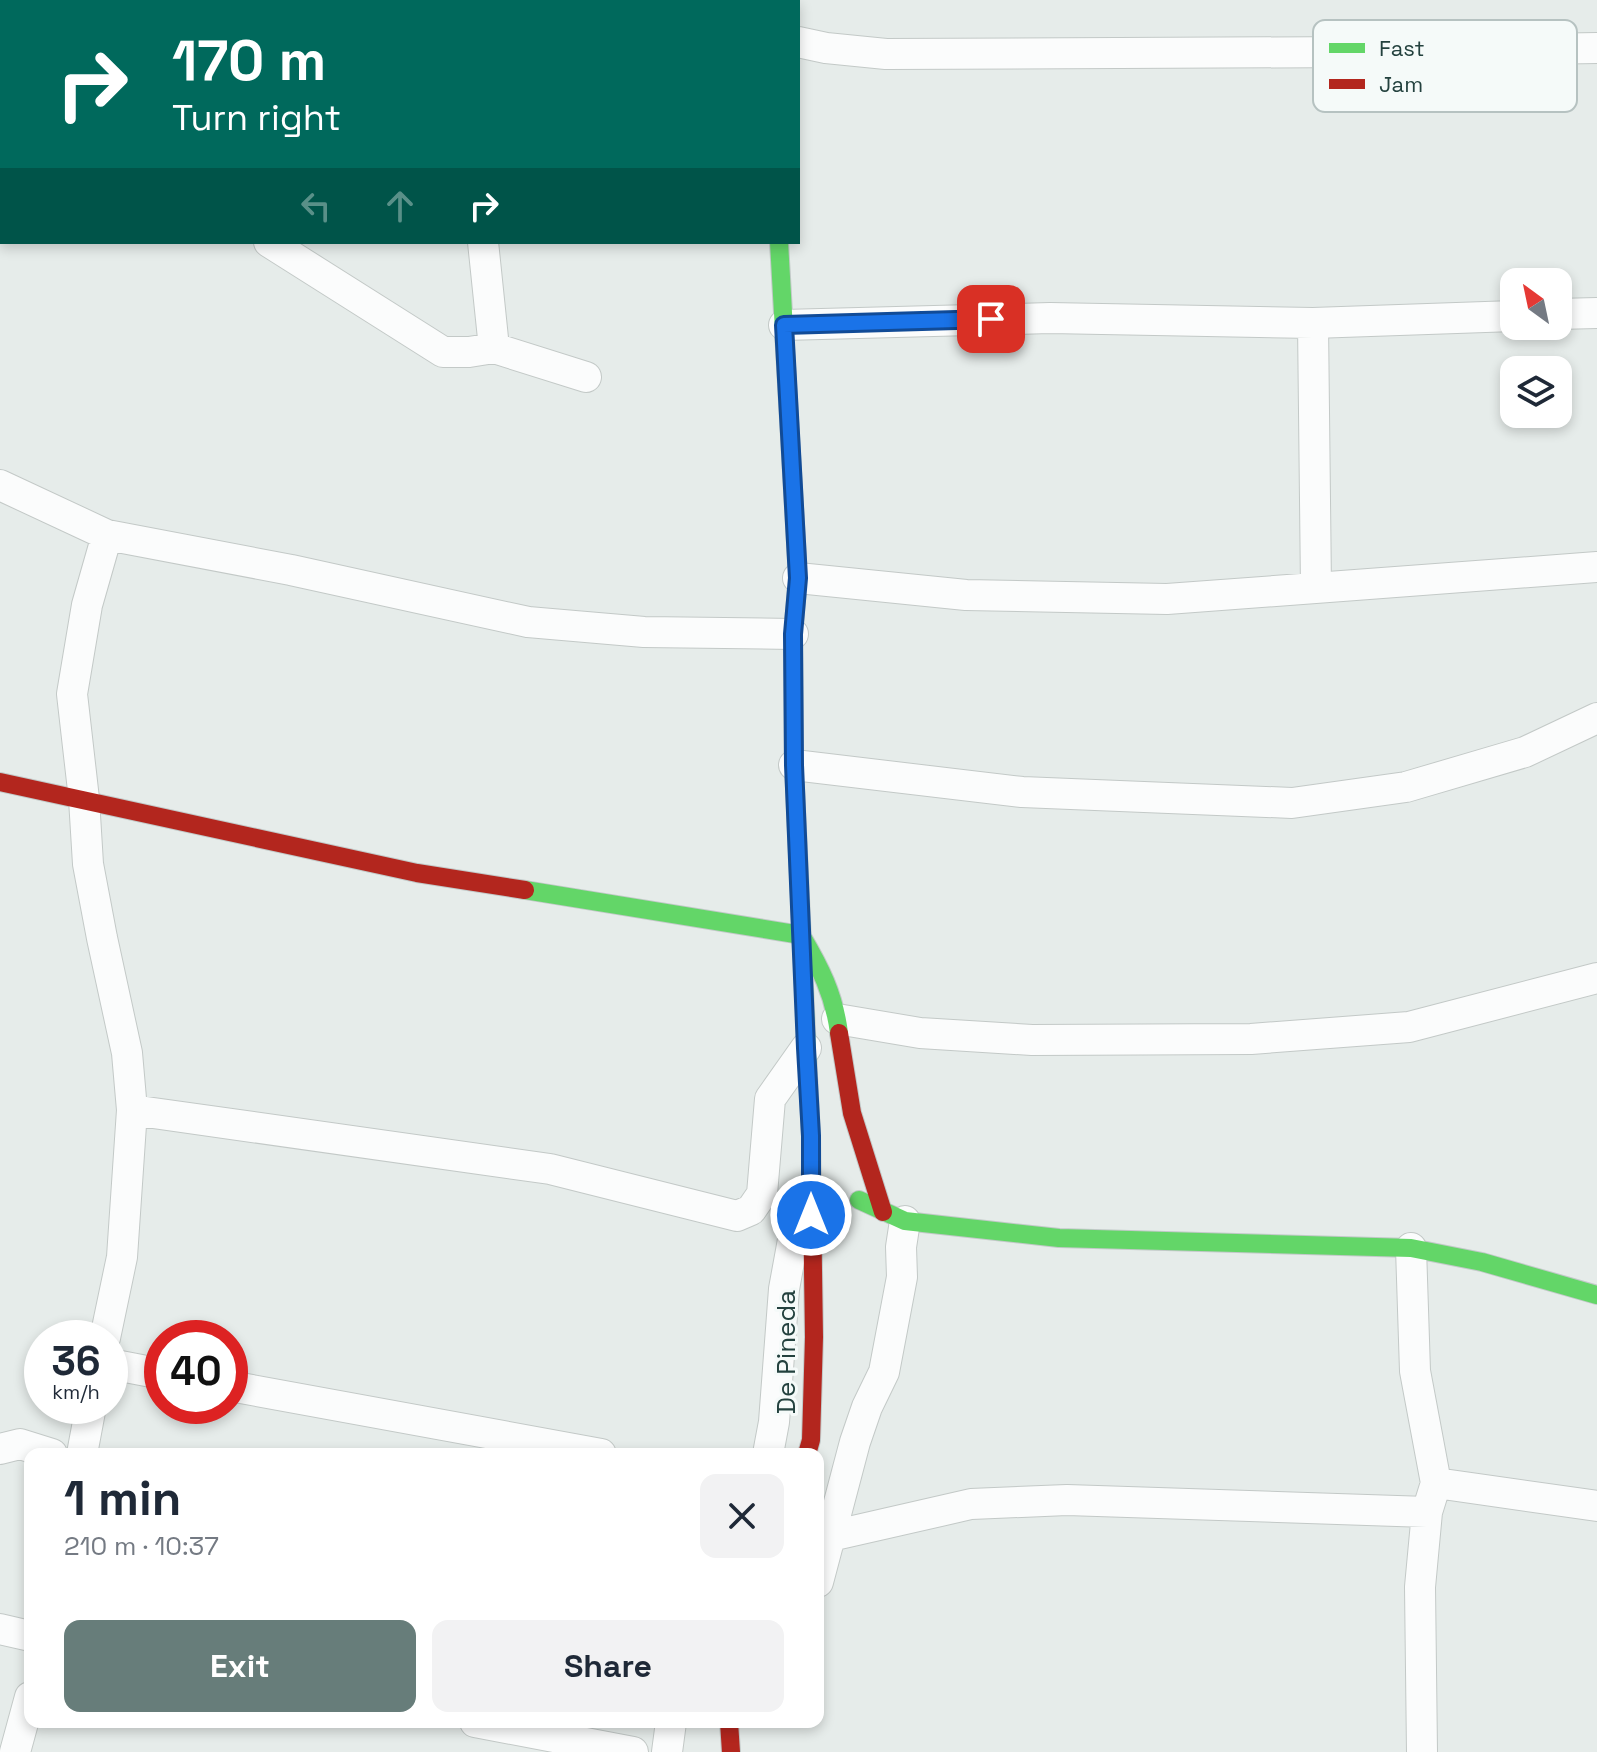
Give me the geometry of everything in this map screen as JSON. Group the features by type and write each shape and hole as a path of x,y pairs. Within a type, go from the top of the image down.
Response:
{"street":[{"path":"800,42 886,54 1313,52"},
{"path":"1577,48 1597,48"},
{"path":"272,244 443,352 494,348 586,377"},
{"path":"483,244 494,348"},
{"name":"De Pineda","path":"779,244 798,578 793,634 794,765 811,1136 814,1337 809,1448"},
{"path":"1572,314 1597,313"},
{"path":"784,325 1050,318 1313,323 1500,316"},
{"path":"1313,323 1316,588"},
{"path":"0,485 107,535 291,570 528,622 644,632 793,634"},
{"path":"107,535 87,605 72,694 88,864 127,1053 132,1110 122,1257 109,1320"},
{"path":"798,578 966,595 1167,599 1597,567"},
{"path":"794,765 1022,792 1292,803 1406,787 1525,752 1597,718"},
{"path":"0,782 417,873 801,935 823,972 837,1019 852,1113 894,1216 901,1247 902,1277 884,1372 855,1442 824,1561"},
{"path":"837,1019 920,1033 1032,1040 1251,1039 1409,1027 1597,978"},
{"path":"132,1110 550,1169 737,1216 751,1210 762,1194 770,1099 806,1048"},
{"path":"811,1136 829,1161"},
{"path":"848,1186 857,1199 894,1216 1059,1238 1411,1248 1482,1262 1597,1295"},
{"path":"769,1448 774,1422 784,1289 793,1240 811,1215"},
{"path":"1411,1248 1415,1371 1436,1483 1427,1512 1420,1587 1422,1752"},
{"path":"248,1389 568,1448"},
{"path":"83,1448 88,1424"},
{"path":"0,1449 20,1444 33,1448"},
{"path":"1436,1483 1597,1506"},
{"path":"831,1536 971,1504 1067,1500 1427,1512"},
{"path":"0,1629 24,1635"},
{"path":"15,1752 24,1719"},
{"path":"507,1728 633,1752"},
{"path":"667,1752 670,1728"},
{"path":"729,1728 731,1752"}],"traffic: fast":[{"path":"779,244 798,578 793,634 794,765 808,1076"},
{"path":"525,890 801,935 825,981 839,1033"},
{"path":"859,1200 905,1221 1059,1238 1411,1248 1482,1262 1597,1295"}],"traffic: jam":[{"path":"0,782 417,873 525,890"},
{"path":"839,1033 852,1113 883,1212"},
{"path":"808,1076 814,1337 809,1448"},
{"path":"729,1728 731,1752"}],"route":[{"path":"811,1215 811,1136 794,765 793,634 798,578 784,325 991,319"}]}
